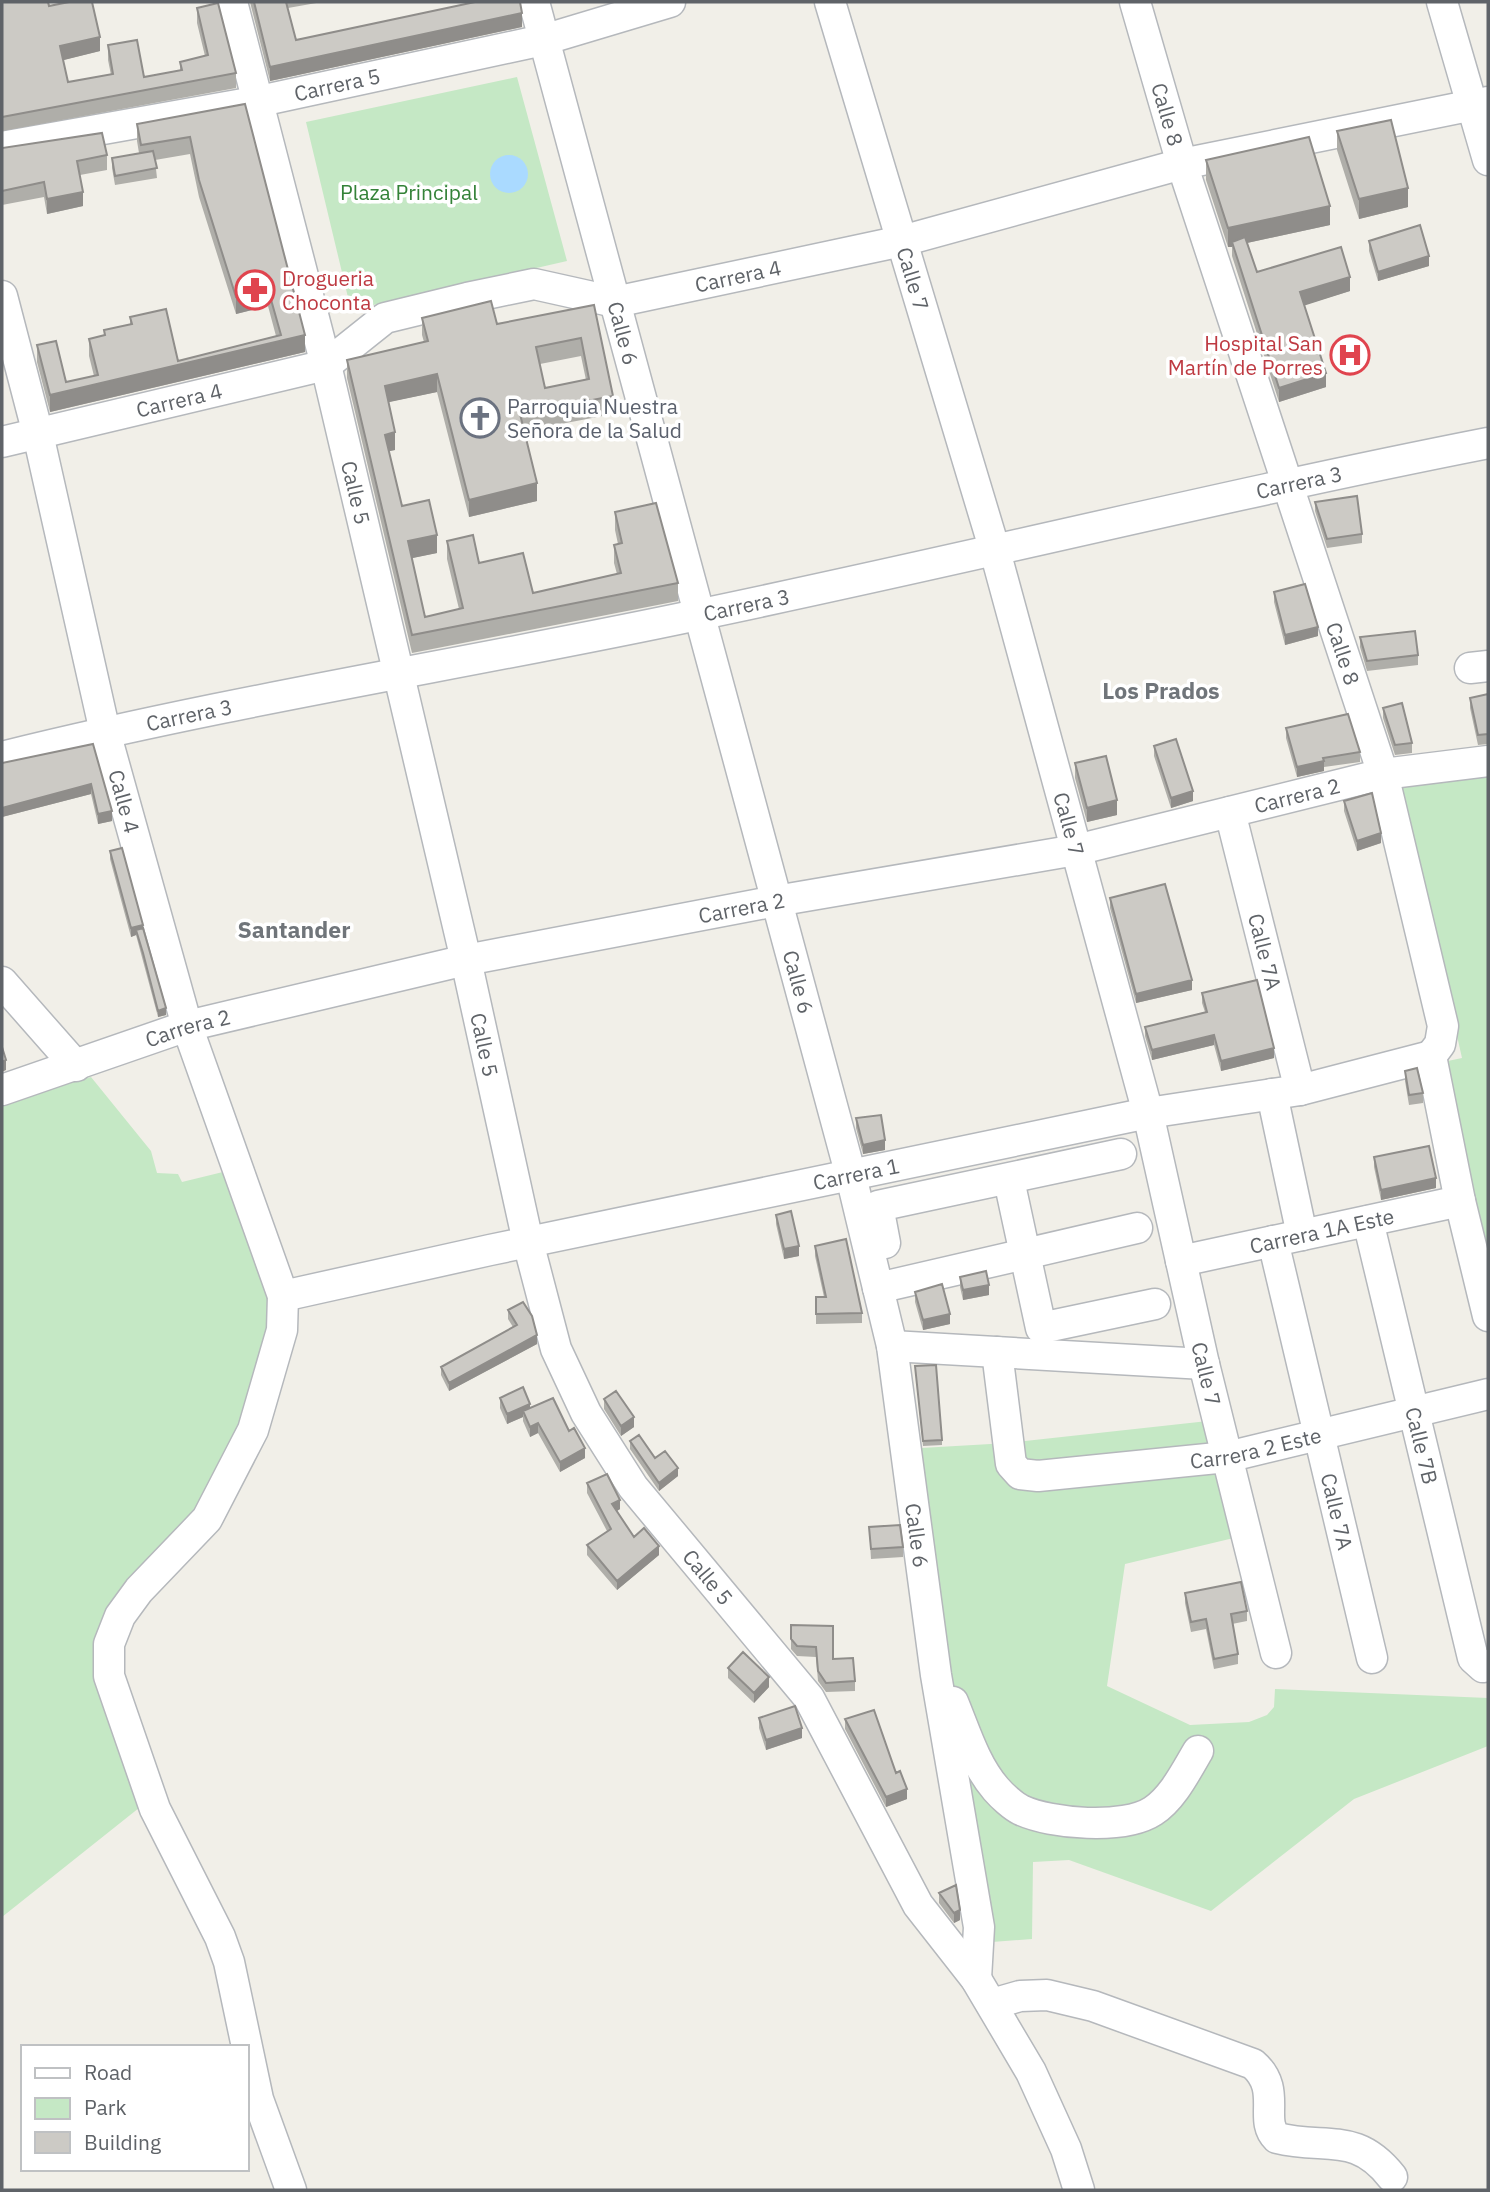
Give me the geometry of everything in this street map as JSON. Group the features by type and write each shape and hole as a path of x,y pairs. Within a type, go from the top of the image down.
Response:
{"street":[{"name":"Calle 5","path":"232,2 260,101 326,365 397,676 466,960 528,1242 556,1349 586,1413 633,1487 809,1698 918,1905 984,1991 1031,2072 1066,2149 1079,2190"},
{"name":"Calle 6","path":"534,2 851,1176 885,1286 936,1675 979,1927 984,1991"},
{"name":"Carrera 5","path":"2,147 260,101 543,40 670,2"},
{"name":"Calle 7","path":"830,2 995,551 1148,1113 1204,1364 1276,1653"},
{"name":"Calle 8","path":"1135,2 1182,164 1383,774 1443,1026 1440,1044 1430,1056"},
{"path":"1442,2 1480,104 1488,160"},
{"name":"Carrera 4","path":"2,442 326,365 385,318 467,298 534,284 615,302 902,241 1182,164 1480,104"},
{"name":"Calle 4","path":"2,296 38,434 105,732 187,1026 283,1296"},
{"name":"Carrera 3","path":"2,757 105,732 699,615 995,551 1286,483 1488,443"},
{"name":"Carrera 2","path":"2,1090 187,1026 466,960 776,901 1076,850 1383,774 1488,761"},
{"name":"Calle 7A","path":"1230,812 1286,1092 1302,1235"},
{"path":"2,982 76,1066"},
{"path":"1430,1056 1460,1201 1488,1316"},
{"name":"Carrera 1","path":"283,1296 528,1242 1148,1113 1286,1092 1430,1056"},
{"path":"1122,1154 878,1206 885,1286 1138,1228"},
{"path":"1009,1180 1041,1328 1156,1304"},
{"name":"Carrera 1A Este","path":"1181,1261 1460,1201"},
{"name":"Calle 7B","path":"1368,1221 1472,1658 1485,1667"},
{"name":"Calle 7A","path":"1273,1241 1372,1658"},
{"path":"247,2045 229,1962 220,1937 155,1809 109,1676 109,1644 120,1616 139,1590 207,1519 253,1430 282,1330 283,1296"},
{"path":"892,1346 1204,1364"},
{"name":"Carrera 2 Este","path":"997,1352 1011,1464 1020,1474 1038,1476 1227,1457 1488,1394"},
{"path":"936,1675 950,1696 978,1761 996,1788 1019,1809 1050,1819 1084,1823 1124,1821 1153,1812 1177,1785 1198,1751"},
{"path":"984,1991 1020,1996 1047,1995 1093,2006 1253,2064 1265,2075 1270,2091 1270,2127 1277,2138 1361,2149 1377,2158 1392,2177"},
{"path":"248,2052 258,2099 291,2190"}],"green space":[{"name":"Plaza Principal","path":"517,77 567,261 351,310 306,122"},
{"path":"1488,770 1488,1262 1443,1062 1462,1058 1401,787"},
{"path":"91,1077 151,1151 157,1173 178,1174 182,1182 227,1171 271,1289 276,1324 216,1494 106,1660 149,1800 2,1917 2,1100"},
{"path":"1217,1420 1242,1536 1125,1564 1107,1686 1190,1725 1249,1722 1267,1715 1274,1707 1275,1689 1488,1698 1488,1746 1354,1799 1211,1911 1069,1860 1033,1862 1032,1939 992,1942 966,1781 921,1448 1008,1443"}],"water":[{"path":"509,155 522,161 528,174 522,187 509,193 496,187 490,174 496,161"}],"building":[{"path":"2,2 48,2 49,6 69,2 92,2 100,37 60,46 68,82 113,74 108,45 137,40 144,77 182,70 180,62 208,55 197,8 218,3 236,73 2,117"},
{"path":"254,2 286,2 296,40 475,2 520,2 522,13 270,67"},
{"path":"245,104 305,335 50,395 37,345 56,341 66,382 98,375 89,339 105,335 104,330 132,324 130,317 166,309 178,361 281,335 268,289 236,297 199,180 190,137 141,145 137,124"},
{"path":"1391,120 1408,188 1359,199 1337,131"},
{"path":"102,133 107,155 77,161 83,192 47,199 44,182 2,191 2,148"},
{"path":"1309,137 1330,206 1228,228 1206,160"},
{"path":"153,151 157,168 115,176 112,158"},
{"path":"1420,225 1429,256 1378,272 1369,241"},
{"path":"1245,237 1257,272 1341,247 1350,277 1300,292 1326,373 1279,388 1232,242"},
{"path":"491,301 497,324 594,305 613,396 520,414 537,483 469,500 437,374 385,386 395,432 385,435 402,506 429,500 437,535 408,541 425,617 463,608 447,541 473,535 479,563 523,553 533,593 621,573 614,545 622,543 615,512 656,503 678,583 412,635 347,360 428,341 422,318","holes":["581,338 589,379 545,388 536,347"]},
{"path":"1357,496 1362,534 1327,539 1315,502"},
{"path":"1305,584 1318,627 1285,635 1274,592"},
{"path":"1415,631 1418,655 1367,661 1360,637"},
{"path":"1488,694 1488,734 1478,735 1470,698"},
{"path":"1402,703 1412,743 1395,745 1383,708"},
{"path":"1348,714 1360,752 1323,758 1324,761 1297,767 1286,728"},
{"path":"1176,739 1193,791 1171,798 1154,746"},
{"path":"93,744 112,811 98,814 91,784 2,808 2,763"},
{"path":"1106,756 1117,800 1087,808 1075,763"},
{"path":"1372,793 1381,833 1357,841 1344,801"},
{"path":"122,848 143,925 131,928 110,851"},
{"path":"1165,884 1192,980 1136,994 1110,898"},
{"path":"143,928 166,1008 158,1011 136,930"},
{"path":"1257,980 1274,1048 1221,1061 1214,1035 1152,1050 1145,1027 1207,1012 1202,993"},
{"path":"1417,1068 1423,1093 1409,1095 1405,1071"},
{"path":"881,1115 885,1140 863,1145 856,1118"},
{"path":"1429,1146 1436,1178 1381,1190 1374,1157"},
{"path":"791,1211 799,1246 784,1249 776,1215"},
{"path":"846,1239 862,1313 816,1314 816,1297 826,1297 815,1246"},
{"path":"986,1271 989,1285 963,1290 960,1277"},
{"path":"942,1284 950,1314 923,1320 915,1292"},
{"path":"523,1302 532,1316 537,1335 449,1383 441,1367 517,1325 508,1310"},
{"path":"936,1365 942,1440 923,1441 915,1366"},
{"path":"523,1387 530,1404 507,1414 500,1398"},
{"path":"616,1391 634,1417 621,1426 604,1399"},
{"path":"553,1398 569,1431 574,1428 585,1448 560,1462 538,1423 530,1427 523,1411"},
{"path":"639,1435 655,1458 665,1451 678,1468 659,1483 630,1441"},
{"path":"607,1474 620,1500 612,1504 634,1537 644,1528 659,1546 617,1581 587,1545 611,1529 587,1483"},
{"path":"900,1525 903,1547 871,1549 869,1527"},
{"path":"1241,1582 1247,1611 1231,1614 1238,1654 1214,1659 1206,1619 1191,1622 1185,1593"},
{"path":"791,1625 833,1626 833,1659 853,1658 855,1681 826,1683 818,1671 816,1647 797,1646 791,1639"},
{"path":"743,1652 769,1677 754,1693 728,1668"},
{"path":"795,1706 802,1728 766,1740 759,1718"},
{"path":"874,1710 896,1773 900,1771 907,1789 886,1797 845,1719"},
{"path":"956,1885 960,1910 954,1913 939,1893"}],"place":[{"name":"Drogueria Choconta","path":"255,290"},
{"name":"Hospital San Martín de Porres","path":"1350,355"},
{"name":"Parroquia Nuestra Señora de la Salud","path":"480,418"}],"district":[{"name":"Los Prados","path":"1161,690"},
{"name":"Santander","path":"294,929"}]}
